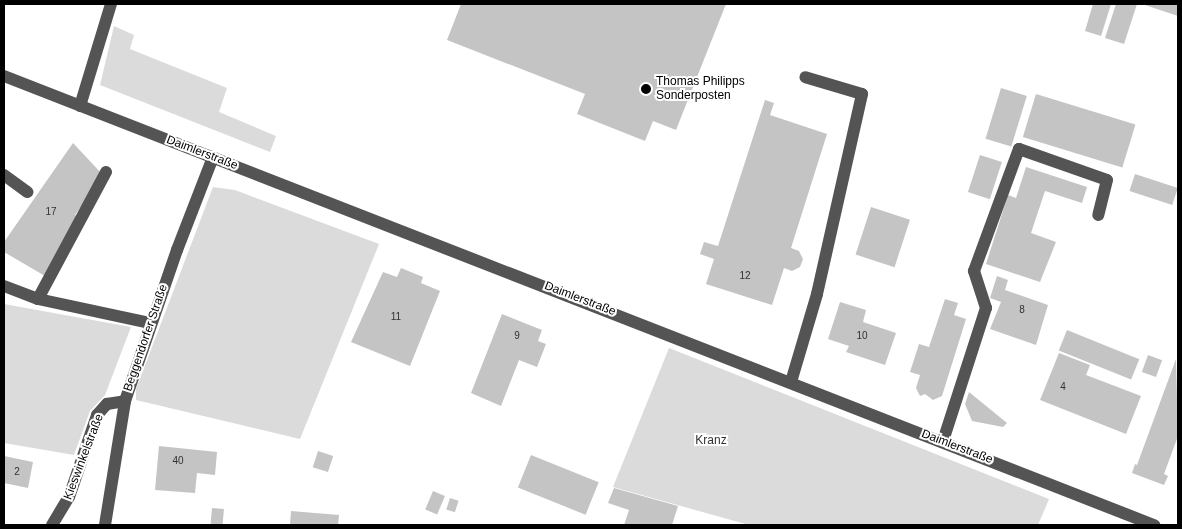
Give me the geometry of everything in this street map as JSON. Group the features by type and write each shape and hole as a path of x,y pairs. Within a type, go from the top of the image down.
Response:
{"street":[{"path":"80,106 110,4"},
{"name":"Daimlerstraße","path":"4,76 943,441 1154,525"},
{"path":"791,382 817,294 862,94 805,77"},
{"path":"943,441 986,308 974,271 1019,149 1107,180 1098,215"},
{"name":"Beggendorfer Straße","path":"105,525 125,402 150,323 213,157"},
{"path":"38,299 106,172"},
{"path":"4,175 27,192"},
{"path":"4,286 38,299 150,323"},
{"name":"Kieswinkelstraße","path":"52,525 70,497 97,415 107,404 125,402"}],"green space":[{"path":"114,26 134,35 130,49 227,88 219,112 276,136 270,152 100,85"},
{"path":"213,187 235,190 379,244 300,439 136,400 136,389"},
{"path":"4,304 131,327 105,395 90,411 74,455 4,443"},
{"name":"Kranz","path":"669,348 1049,499 1038,525 749,525 613,487"}],"building":[{"name":"Thomas Philipps Sonderposten","path":"461,4 726,4 676,130 653,121 645,141 577,114 585,94 447,40"},
{"path":"1093,4 1111,4 1101,36 1085,31"},
{"path":"1116,4 1137,4 1124,44 1105,38"},
{"path":"1142,4 1178,4 1178,16"},
{"path":"1001,88 1027,96 1011,147 986,139"},
{"path":"1036,94 1135,124 1122,167 1023,137"},
{"path":"765,100 774,103 770,115 827,134 791,248 799,251 803,259 800,267 792,271 784,268 772,305 706,284 714,259 700,254 704,242 718,246"},
{"path":"73,143 103,175 75,215 79,217 45,276 4,252 4,242"},
{"path":"980,155 1002,162 990,199 968,192"},
{"path":"1026,167 1087,187 1082,203 1045,191 1031,233 1056,242 1040,282 986,264 1008,195 1016,198"},
{"path":"1135,174 1178,188 1172,205 1129,191"},
{"path":"871,207 910,220 895,267 856,255"},
{"path":"401,268 423,277 421,283 440,291 410,366 351,342 383,272 397,277"},
{"path":"997,276 1008,280 1005,290 1048,305 1036,345 990,329 1001,302 990,298"},
{"path":"945,299 958,303 954,315 966,319 942,396 933,400 925,394 920,396 916,388 920,375 910,372 919,344 929,347"},
{"path":"840,302 866,310 863,322 896,333 885,365 846,352 849,346 828,339"},
{"path":"502,314 542,330 538,341 546,344 537,367 519,360 501,406 471,393"},
{"path":"1067,330 1139,359 1131,380 1059,350"},
{"path":"1059,353 1090,365 1086,375 1141,396 1126,434 1040,400"},
{"path":"1148,355 1162,360 1156,377 1142,372"},
{"path":"1176,359 1178,436 1164,474 1168,476 1164,485 1132,473 1135,464 1137,465"},
{"path":"969,392 1007,423 1003,427 972,421 965,404"},
{"path":"159,446 217,452 215,475 197,473 195,493 155,490"},
{"path":"318,451 333,456 328,472 313,467"},
{"path":"531,455 599,482 586,515 518,487"},
{"path":"4,456 33,462 28,488 4,483"},
{"path":"614,488 678,506 672,525 624,525 629,510 608,503"},
{"path":"433,491 445,496 437,514 425,509"},
{"path":"450,498 459,501 455,512 446,509"},
{"path":"212,508 224,509 223,525 211,525"},
{"path":"291,511 339,515 338,525 290,525"}],"place":[{"name":"Thomas Philipps Sonderposten","path":"646,89"}]}
